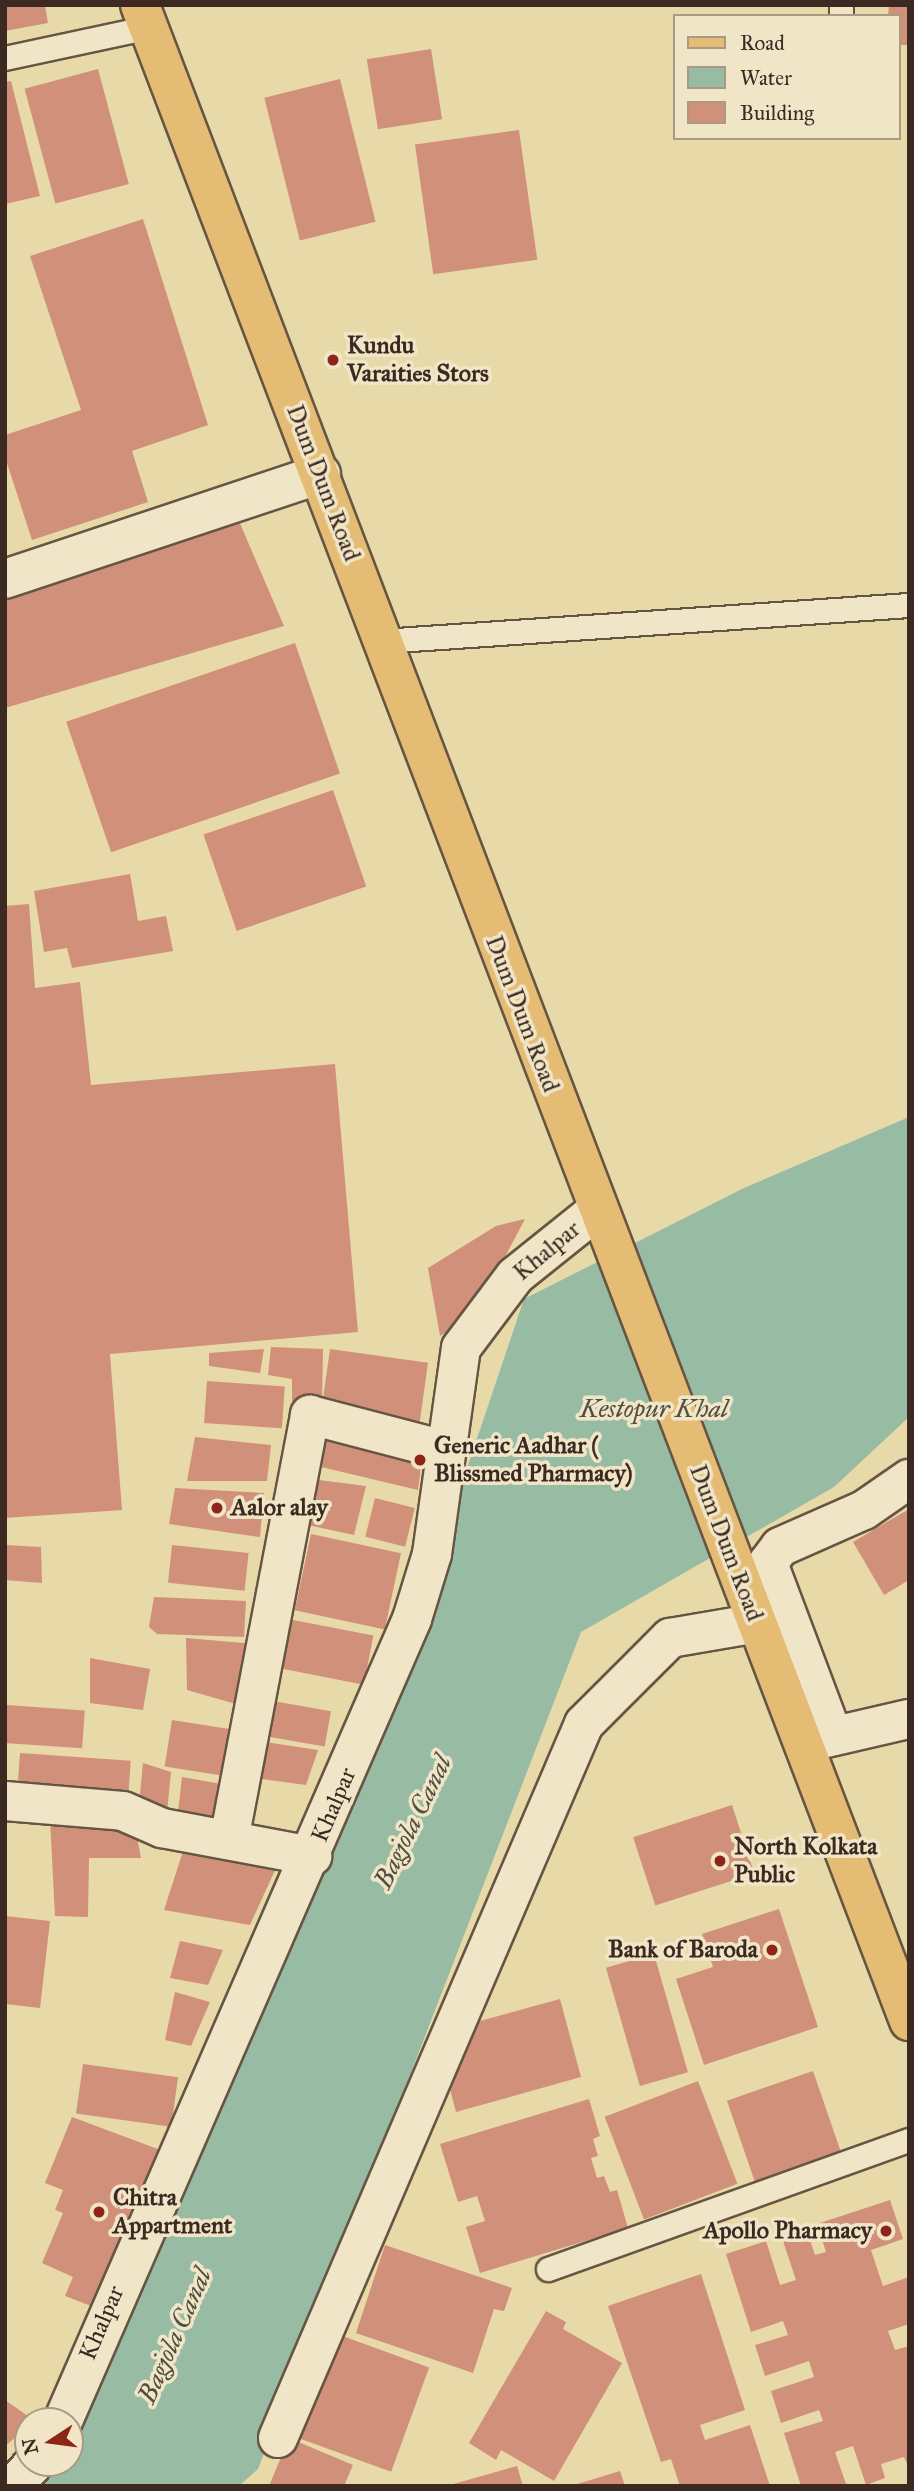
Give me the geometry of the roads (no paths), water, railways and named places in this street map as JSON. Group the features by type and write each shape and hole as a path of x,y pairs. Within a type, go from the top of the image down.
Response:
{"main road":[{"name":"Dum Dum Road","path":"144,16 321,474 596,1211 752,1608 820,1739 909,2021"}],"street":[{"path":"5,579 321,474"},
{"name":"Khalpar","path":"69,2407 312,1856 412,1619 432,1554 444,1450 461,1348 515,1276 596,1211"},
{"path":"229,1840 310,1415 444,1450"},
{"path":"909,1479 864,1510 780,1547 768,1563 820,1739 909,1720"},
{"path":"278,2438 584,1724 670,1638 752,1608"},
{"path":"5,1801 124,1811 162,1828 312,1856"}],"lane":[{"path":"5,58 144,16"},
{"path":"382,641 909,605"},
{"path":"548,2269 909,2140"}],"water":[{"name":"Kestopur Khal","path":"909,1117 909,1417 834,1487 581,1632 258,2469 239,2486 27,2486 36,2477 84,2477 84,2407 421,1605 524,1299 744,1188"}],"place":[{"name":"Kundu Varaities Stors","path":"333,360"},
{"name":"Generic Aadhar ( Blissmed Pharmacy)","path":"420,1460"},
{"name":"Aalor alay","path":"217,1508"},
{"name":"North Kolkata Public","path":"720,1861"},
{"name":"Bank of Baroda","path":"772,1950"},
{"name":"Chitra Appartment","path":"99,2212"},
{"name":"Apollo Pharmacy","path":"886,2231"}],"water label":[{"name":"Bagjola Canal","path":"413,1822"},
{"name":"Bagjola Canal","path":"175,2336"}]}
